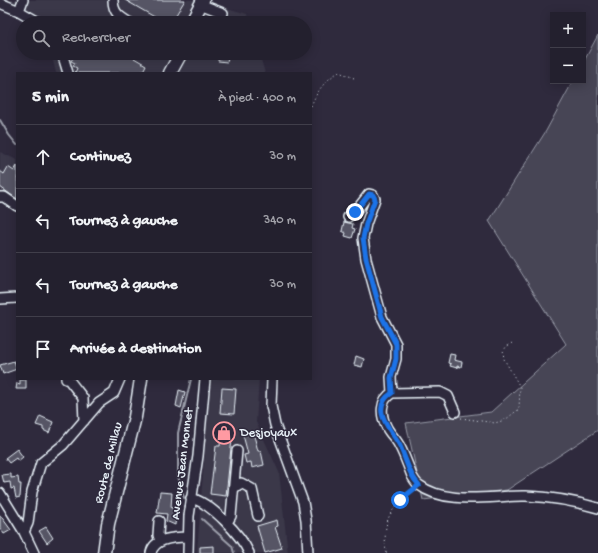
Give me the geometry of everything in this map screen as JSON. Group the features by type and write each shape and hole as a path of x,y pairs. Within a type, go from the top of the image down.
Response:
{"main road":[{"path":"196,16 205,2"},
{"path":"200,16 205,2"},
{"path":"164,72 170,60"},
{"path":"171,72 177,60"},
{"name":"Route de Millau","path":"104,553 108,524 135,417 141,380"}],"street":[{"path":"19,11 23,0"},
{"path":"113,0 113,6 118,16"},
{"path":"205,2 222,13"},
{"path":"0,3 28,16"},
{"path":"64,60 68,72"},
{"path":"348,216 355,212 369,194 373,195 375,199 366,224 363,238 366,258 382,317 396,344 396,359 391,378 392,393"},
{"path":"0,197 4,197 16,205"},
{"path":"0,299 16,298"},
{"path":"69,380 84,398 84,421"},
{"path":"24,532 28,523 32,492 40,463 63,445 99,403 114,393 120,380"},
{"name":"Avenue Jean Monnet","path":"188,553 191,498 198,456 205,380"},
{"path":"272,380 271,406 275,425 303,502 308,553"},
{"path":"455,412 448,396 440,392 392,393 386,397 383,402 382,413 386,428 399,444 414,480 419,485 433,494 449,497 526,496 556,498 598,508"},
{"path":"227,523 231,516 237,451"},
{"path":"234,488 241,483 252,490 258,516"},
{"path":"0,494 24,532 34,553"},
{"path":"191,498 203,503 227,523 245,543 249,553"},
{"path":"159,522 158,535 160,540"},
{"path":"151,553 152,548 160,540 188,537"}],"path":[{"path":"312,104 320,88 329,78 339,72 354,78"},
{"path":"455,412 464,420 495,423 505,420 519,409 520,387 504,359 502,352 512,343"},
{"path":"386,553 385,540 388,518 400,500 419,485"}],"shaded area":[{"path":"4,0 200,0 247,14 247,16 38,16"},
{"path":"598,35 598,430 507,490 423,500 406,423 491,412 566,344 489,221 546,131 571,84 586,84 586,57"},
{"path":"53,60 261,60 265,72 56,72"},
{"path":"0,152 16,160 16,207 0,195"},
{"path":"210,380 259,380 256,422 279,472 288,553 197,553"}],"building":[{"path":"125,0 185,0 175,16 153,16"},
{"path":"137,60 146,65 142,72 75,72 77,68 73,66 75,63 71,61"},
{"path":"218,60 227,60 227,62"},
{"path":"8,167 14,171 16,168 16,198 0,187 0,171 4,174"},
{"path":"344,222 353,224 352,228 355,229 352,238 345,236 346,233 342,231"},
{"path":"450,354 455,355 454,360 462,362 461,367 457,366 457,368 450,366 451,364 448,363"},
{"path":"356,356 364,359 362,367 354,365"},
{"path":"14,361 16,369 3,374 0,365"},
{"path":"20,380 26,380 26,389 16,389 17,383 20,384"},
{"path":"222,388 236,389 234,414 220,413"},
{"path":"179,390 185,392 181,408 176,406"},
{"path":"40,416 53,422 49,433 43,430 43,427 36,425"},
{"path":"222,428 233,429 226,496 210,494 216,446 220,446"},
{"path":"253,432 258,451 261,451 264,465 252,468 251,462 246,463 244,455 248,454 243,435"},
{"path":"17,449 23,457 18,461 16,458 9,463 5,458"},
{"path":"11,474 11,478 18,477 19,484 21,484 20,497 16,498 14,488 11,489 10,482 4,483 2,475"},
{"path":"160,492 172,493 171,507 176,514 175,525 166,521 167,514 157,513"},
{"path":"0,515 11,530 4,534 0,528"},
{"path":"277,520 278,526 275,527 282,548 265,553 257,526"},
{"path":"46,527 53,538 47,543 39,531"},
{"path":"214,546 214,553 200,553 200,547"}],"waterway":[{"path":"0,120 16,144"},
{"path":"184,498 178,476 178,433 191,380"},
{"path":"202,519 232,546 234,553"}],"place":[{"name":"Desjoyaux","path":"224,433"}],"route":[{"path":"355,212 364,198 369,194 373,195 375,199 366,224 363,238 366,258 382,317 396,344 396,359 391,378 392,393 386,397 383,402 382,413 386,428 399,444 414,480 419,485 400,500"}]}
